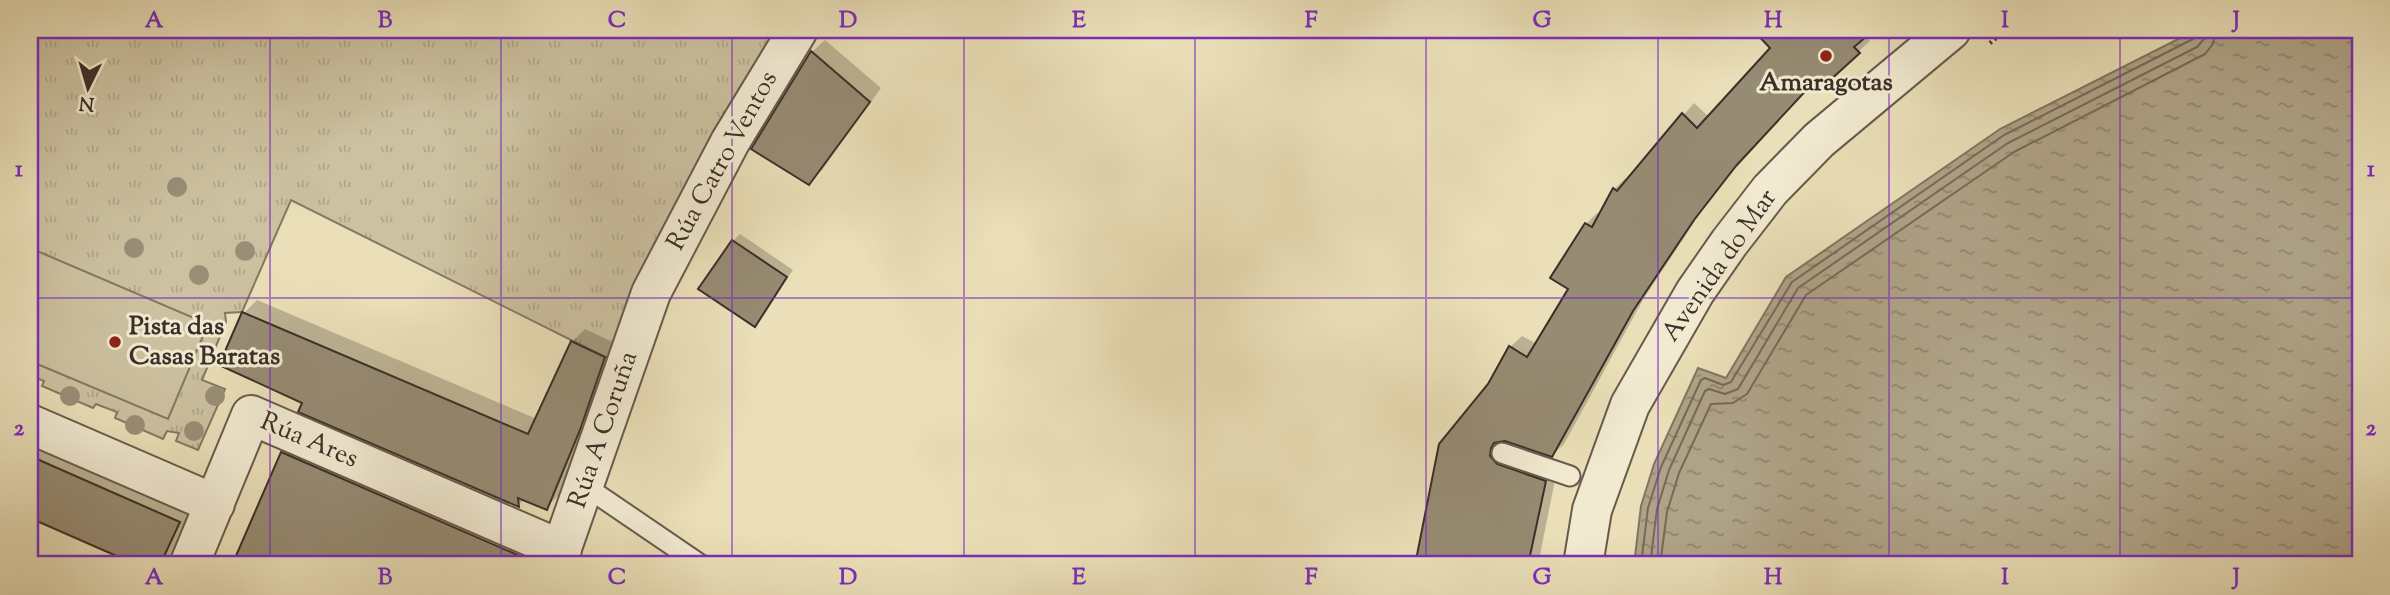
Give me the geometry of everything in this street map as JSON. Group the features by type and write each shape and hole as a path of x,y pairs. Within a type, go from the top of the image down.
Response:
{"street":[{"name":"Rúa Catro Ventos","path":"651,293 730,142 798,30"},
{"name":"Avenida do Mar","path":"1583,565 1592,510 1630,405 1695,292 1728,243 1770,190 1819,139 1951,30"},
{"name":"Rúa A Coruña","path":"559,558 651,293"},
{"name":"Rúa Ares","path":"189,565 251,415 559,558"},
{"path":"30,424 215,504"}],"lane":[{"path":"1502,453 1570,476"},
{"path":"585,486 702,565"}],"path":[{"path":"1990,33 1998,30"}],"green space":[{"path":"30,30 783,30 666,222 613,361 291,200 242,312 225,313 226,322 202,380 225,389 198,450 176,441 179,433 167,431 163,439 115,418 117,412 96,404 93,408 42,386 44,381 30,375"},
{"name":"Pista das Casas Baratas","path":"30,248 208,324 168,419 30,361"}],"water":[{"path":"2196,30 2360,30 2360,565 1634,565 1641,506 1654,464 1698,368 1726,378 1786,277 2000,129"}],"building":[{"path":"1753,30 1874,30 1854,47 1860,53 1817,92 1811,85 1736,166 1694,220 1633,311 1552,457 1505,441 1494,443 1490,456 1497,464 1546,481 1528,565 1415,565 1439,444 1488,384 1509,346 1527,357 1568,289 1550,278 1585,223 1592,227 1613,188 1617,191 1682,113 1697,128 1770,48"},
{"path":"811,51 870,102 809,185 751,149"},
{"path":"732,240 787,277 755,327 698,289"},
{"path":"242,312 528,434 571,341 605,357 580,430 547,510 518,498 519,507 298,412 302,403 219,365"},
{"path":"281,452 522,557 523,565 232,565"},
{"path":"30,456 180,522 160,565 137,565 30,518"}],"place":[{"name":"Amaragotas","path":"1826,56"},
{"name":"Pista das Casas Baratas","path":"115,342"}]}
